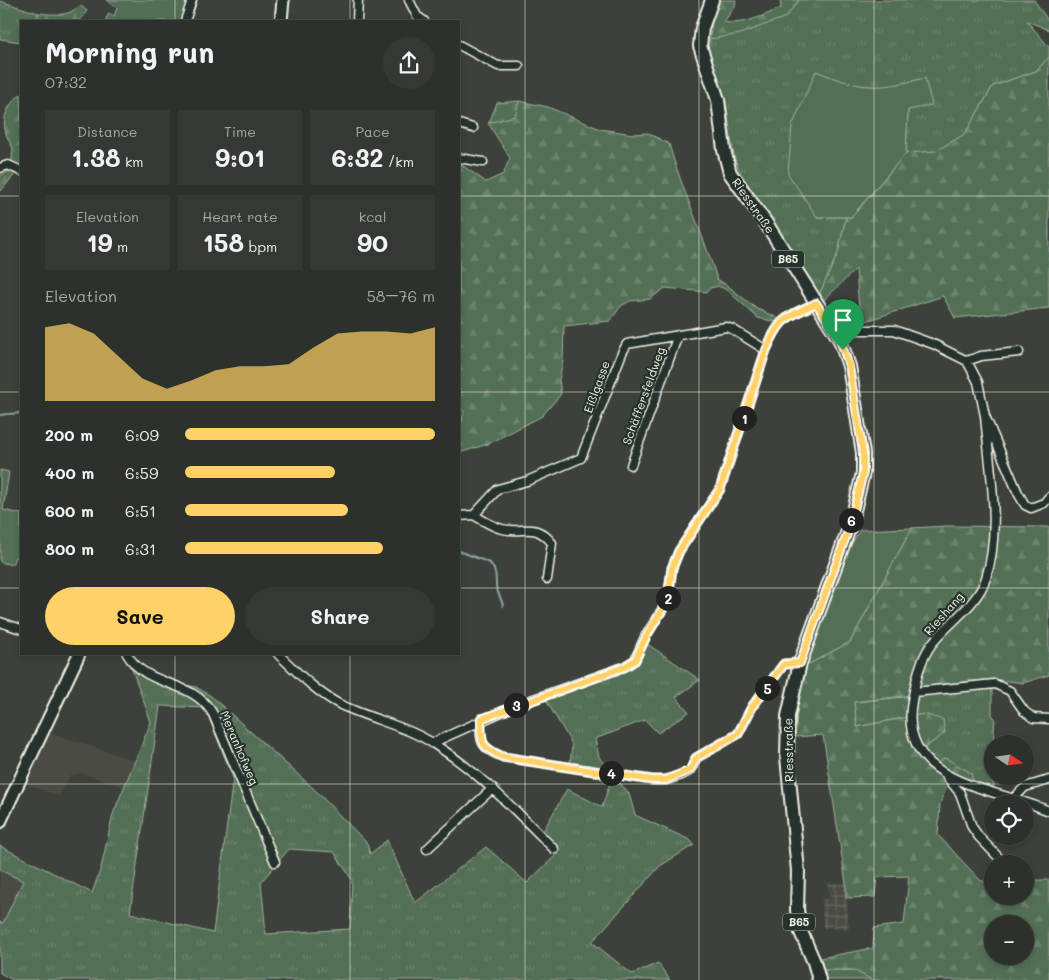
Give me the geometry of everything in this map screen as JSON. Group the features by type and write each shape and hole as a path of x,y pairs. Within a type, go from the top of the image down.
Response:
{"main road":[{"path":"282,20 284,0"},
{"name":"Riesstraße","path":"712,0 702,28 700,46 718,100 724,150 730,173 766,224 836,334 846,358 853,387 863,453 863,473 851,523 800,663 788,716 787,757 798,871 797,910 801,932 814,962 819,980"},
{"path":"0,822 79,655"}],"street":[{"path":"185,20 192,0"},
{"path":"357,20 358,0"},
{"path":"409,0 417,16 423,20"},
{"path":"460,46 498,66 520,66"},
{"path":"460,124 473,128"},
{"path":"460,158 483,162"},
{"path":"0,168 8,165 19,170"},
{"path":"432,742 481,719 624,667 635,660 668,599 672,568 679,551 708,509 722,482 766,350 782,320 816,303"},
{"name":"Eißlgasse","path":"474,515 498,489 527,482 579,460 590,440 624,347 632,342 726,327 766,350"},
{"path":"836,334 845,330 894,330 933,344 967,361 978,382 985,416 1018,493 1025,504 1031,508 1044,503 1049,497"},
{"name":"Schäffersfeldweg","path":"631,465 678,335"},
{"path":"967,361 981,356 1019,352"},
{"name":"Rieshang","path":"985,416 993,523 992,545 986,579 967,608 931,645 919,668 910,713 912,736 926,760 947,777 960,792 972,827 996,855"},
{"path":"460,516 474,515 502,530 529,528 544,533 552,543 546,579"},
{"path":"0,622 20,629"},
{"name":"Meranhofweg","path":"128,655 132,662 145,673 197,694 206,702 213,714 275,862"},
{"path":"279,655 312,686 338,704 432,742 493,788 554,849"},
{"path":"481,719 481,739 484,747 503,757 652,780 666,780 690,770 696,758 738,734 752,707 784,664 800,663"},
{"path":"914,692 995,684 1010,691 1024,712 1033,718 1049,719"},
{"name":"Rieshang","path":"947,777 1004,795"},
{"path":"1017,795 1026,787 1049,780"},
{"path":"427,849 493,788"},
{"name":"Rieshang","path":"1034,805 1049,811"}],"shaded area":[{"path":"49,732 135,761 124,787 81,773 70,776 59,796 24,783"},
{"path":"0,870 23,881 2,924 0,922"},
{"path":"828,883 846,883 849,929 823,928 821,899 829,898"}],"green space":[{"path":"107,0 192,0 185,20 106,20 109,13 114,16 117,8"},
{"path":"714,0 736,0 735,6 724,22 731,23 753,19 781,8 780,0 799,0 786,17 740,34 710,39"},
{"path":"799,0 1034,0 1049,22 1049,30 1027,21 1049,47 1049,57 1036,71 993,86 965,134 936,152 906,153 908,110 925,78 888,87 850,85 816,71 817,217 846,217 838,253 819,296 739,170 735,160 724,94 711,61 709,50 710,39 795,6"},
{"path":"0,1 38,13 38,20 20,20 20,42 0,39"},
{"path":"80,5 87,11 80,20 38,20 38,13 66,14"},
{"path":"1049,57 1049,308 955,318 943,296 860,323 856,269 823,301 820,293 838,253 846,217 852,217 906,153 936,151 965,134 993,86 1036,71"},
{"path":"816,71 846,82 870,86 894,85 925,78 932,105 908,110 906,153 851,217 817,217 788,174 792,126"},
{"path":"20,95 20,168 0,192 0,176 11,170 13,148 6,133 5,120 9,106"},
{"path":"519,101 516,116 489,123 497,103"},
{"path":"519,101 548,107 600,129 633,134 648,133 669,144 717,279 728,286 727,290 718,286 710,288 707,292 665,288 650,299 630,301 621,306 610,321 564,326 563,361 559,380 561,394 542,416 488,444 460,453 460,429 464,411 460,409 460,164 486,182 503,174 510,158 488,123 515,116"},
{"path":"728,286 757,309 778,318 776,322 758,318 727,290"},
{"path":"0,470 9,472 3,510 20,514 20,557 15,557 12,565 0,562"},
{"path":"946,526 1049,527 1049,675 1023,683 993,679 918,687 920,694 854,702 857,727 924,714 943,720 945,733 923,749 935,764 945,758 971,773 973,782 950,779 940,804 938,835 981,881 984,881 984,905 1034,905 1034,880 1049,880 1049,980 872,980 854,970 822,970 820,958 873,948 874,928 904,924 909,876 877,877 875,897 846,898 846,883 823,735 795,737 798,702 807,665 850,642 912,528"},
{"path":"912,528 850,642 807,665 847,551 860,530"},
{"path":"646,643 700,680 676,697 689,712 658,733 645,720 595,739 599,757 629,794 635,815 690,840 694,845 660,866 592,942 632,974 658,963 670,980 13,980 0,973 0,922 3,923 23,881 0,870 0,846 92,893 101,868 113,814 151,722 132,669 170,682 196,687 211,696 313,788 367,843 370,854 387,840 415,903 486,847 527,883 560,851 542,833 567,789 602,807 610,783 570,764 572,744 544,697 626,670","holes":["160,706 205,708 233,778 213,933 130,913","289,849 334,852 352,880 350,929 266,934 261,882"]},
{"path":"992,688 992,715 995,718 994,735 984,735 984,785 973,782 936,764 923,749 945,733 924,714 857,727 854,702"},
{"path":"822,970 855,970 872,980 824,980"}],"waterway":[{"path":"9,414 20,413"},
{"path":"0,415 7,414"},
{"path":"460,551 490,563 495,571 497,588 503,606"}],"route":[{"path":"816,303 840,340 843,350 849,366 863,453 863,473 851,523 800,663 784,664 752,707 738,734 696,758 690,770 682,775 666,780 652,780 624,774 503,757 484,747 481,739 481,719 527,700 624,667 635,660 668,599 672,568 679,551 720,489 766,350 782,320 816,303"}]}
